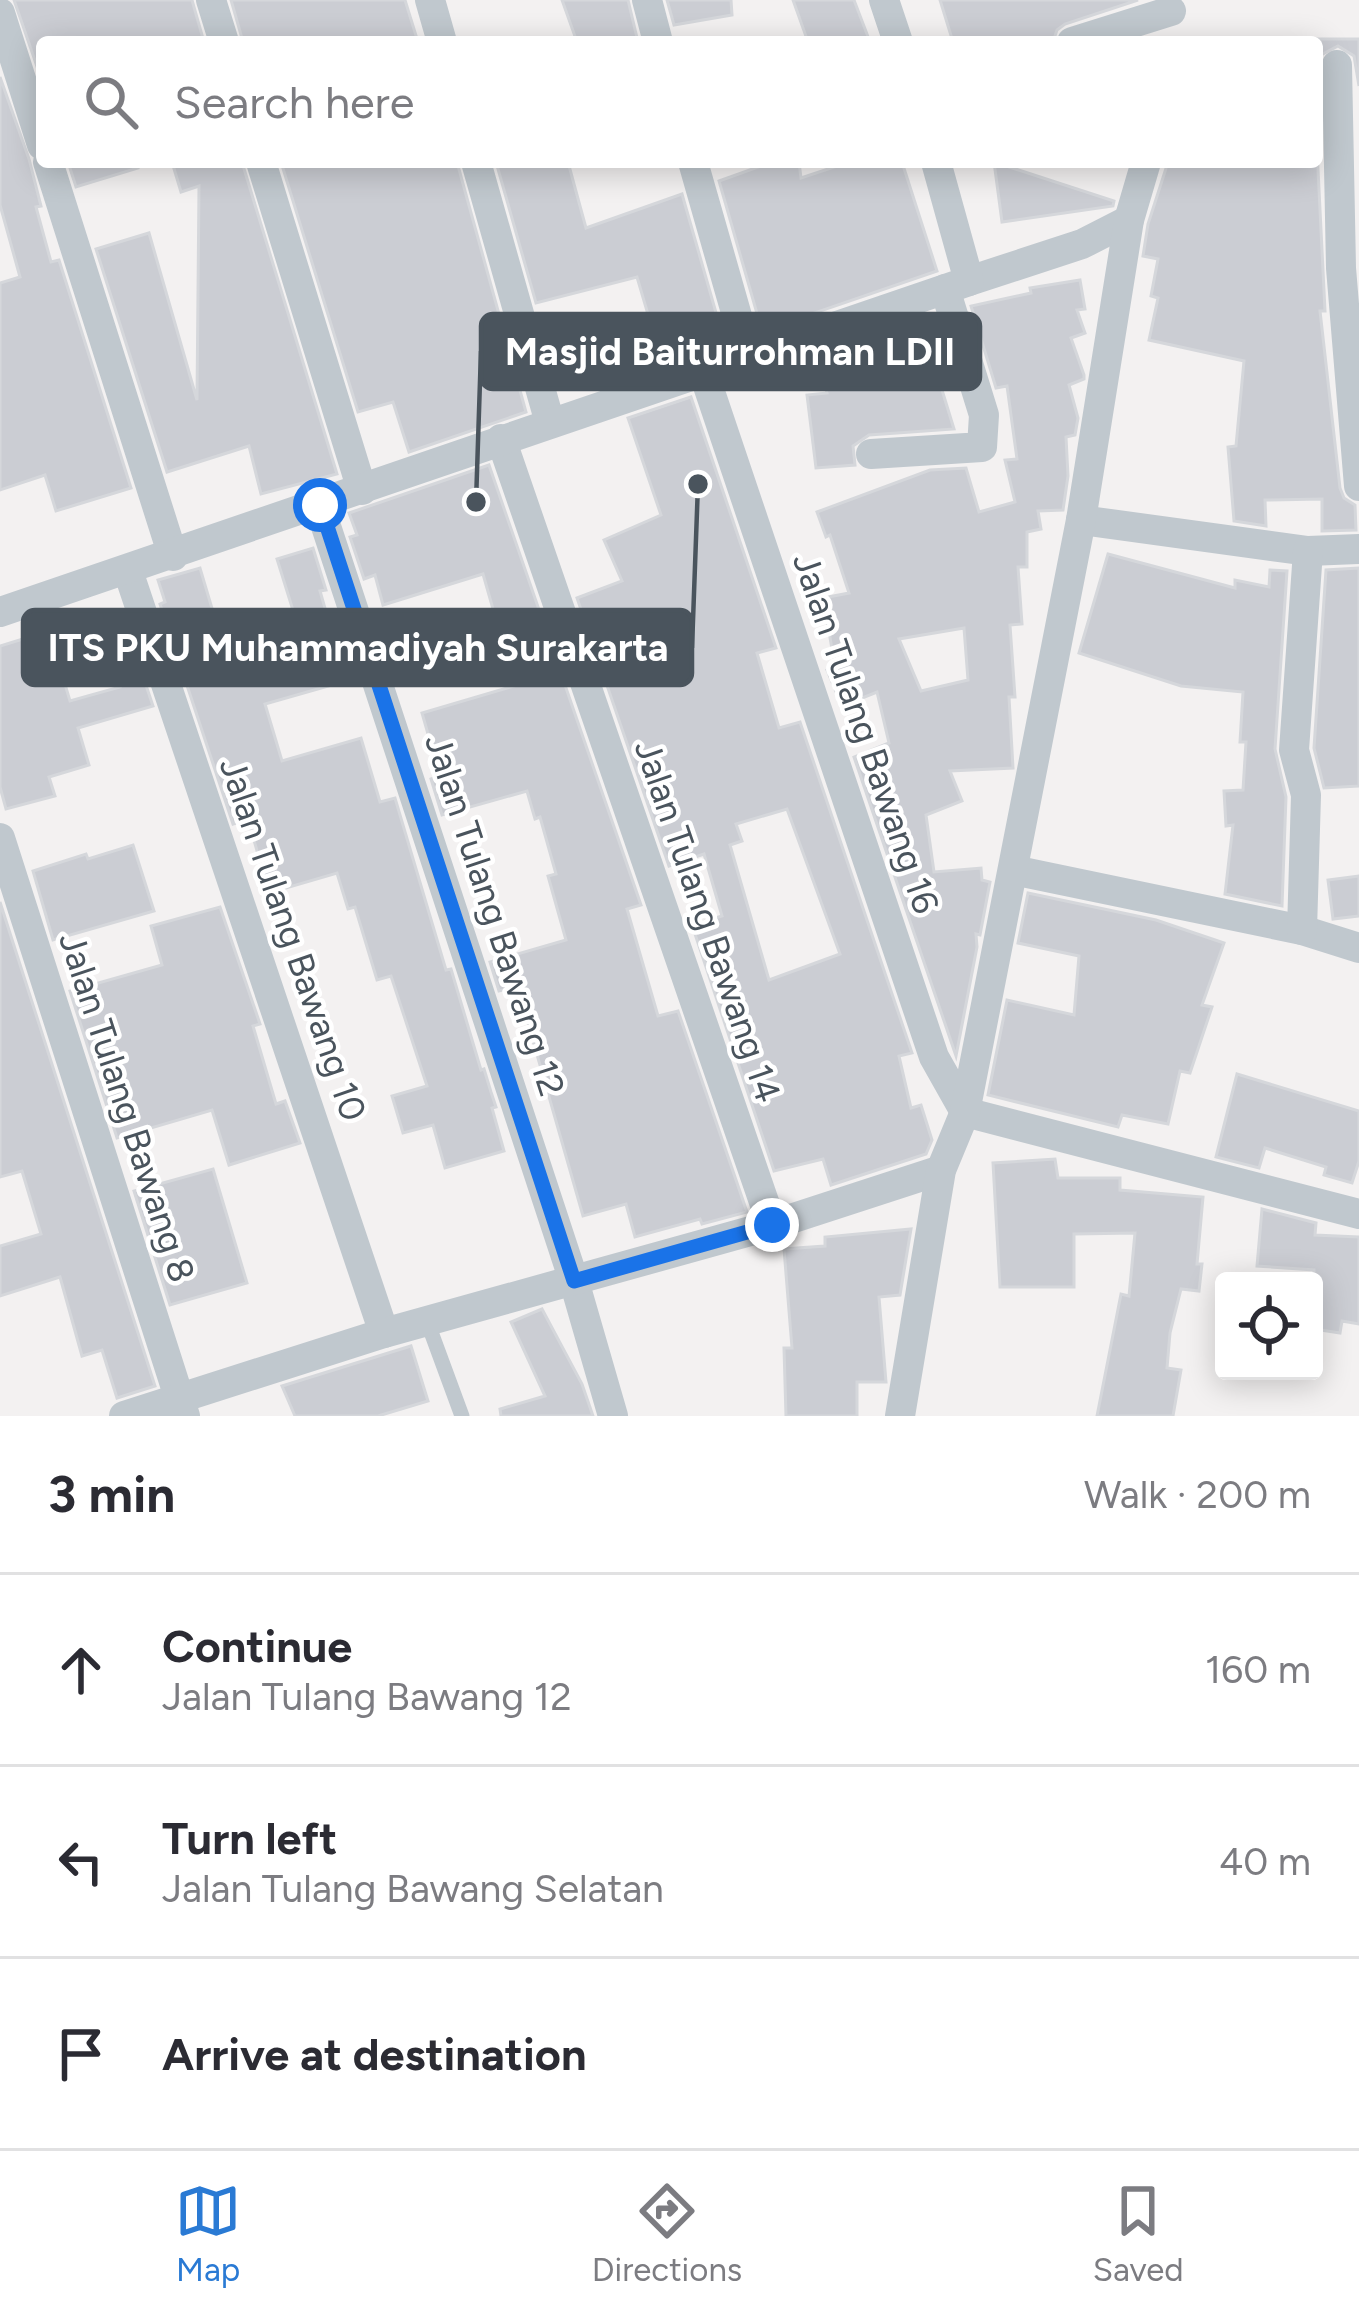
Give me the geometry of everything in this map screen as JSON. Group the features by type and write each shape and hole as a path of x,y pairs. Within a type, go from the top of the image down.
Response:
{"street":[{"path":"211,0 222,36"},
{"path":"430,0 440,36"},
{"path":"647,0 656,36"},
{"path":"884,0 896,36"},
{"path":"0,13 36,126"},
{"path":"1096,36 1170,18"},
{"path":"1337,65 1341,268 1359,486"},
{"path":"50,168 173,556"},
{"path":"263,168 362,490"},
{"path":"478,168 550,423"},
{"path":"694,168 749,358"},
{"path":"871,454 992,445 937,168"},
{"path":"900,1416 941,1171 965,1112 1081,520 1129,220 1144,168"},
{"path":"0,612 1082,244 1129,220"},
{"name":"Jalan Tulang Bawang 16","path":"704,374 934,1057 965,1112"},
{"name":"Jalan Tulang Bawang 14","path":"501,439 772,1225"},
{"name":"Jalan Tulang Bawang 12","path":"320,505 574,1281 613,1416"},
{"path":"1081,520 1308,551 1359,549"},
{"path":"1302,930 1306,795 1294,750 1308,551"},
{"name":"Jalan Tulang Bawang 10","path":"128,571 384,1333"},
{"name":"Jalan Tulang Bawang 8","path":"0,838 182,1408"},
{"path":"1013,870 1302,930 1359,947"},
{"path":"965,1112 1359,1214"},
{"path":"124,1416 182,1408 384,1333 772,1225 941,1171"}],"lane":[{"path":"428,1321 462,1416"}],"building":[{"path":"14,0 192,0 202,36 36,36 36,64"},
{"path":"231,0 405,0 416,36 241,36"},
{"path":"562,0 628,0 637,36 575,36"},
{"path":"667,0 731,0 732,15 674,25"},
{"path":"793,0 854,0 868,36 806,36"},
{"path":"940,0 1138,0 1065,24 1055,36 951,36"},
{"path":"1323,39 1359,39 1359,86 1354,56 1338,46 1323,54"},
{"path":"0,77 29,159 51,262 59,260 131,488 56,511 45,475 0,490 0,283 20,277 0,205"},
{"path":"70,168 138,168 76,187"},
{"path":"174,168 244,168 337,474 261,494 249,446 167,472 96,249 149,233 197,400 199,186 181,192"},
{"path":"283,168 459,168 526,412 409,452 393,402 358,412"},
{"path":"498,168 570,168 586,228 682,194 725,344 594,389 582,347 652,328 637,277 536,303"},
{"path":"755,168 800,168 801,178 831,168 904,168 937,271 762,331 719,181"},
{"path":"995,168 1012,168 1114,201 1113,206 1002,222"},
{"path":"1166,168 1318,168 1325,311 1320,311 1340,488 1344,498 1355,505 1356,530 1322,531 1322,499 1265,500 1266,526 1234,521 1228,447 1236,446 1244,361 1149,340 1158,298 1151,296 1158,259 1143,256"},
{"path":"1080,280 1085,309 1077,310 1085,333 1071,338 1084,379 1069,385 1078,418 1075,435 1066,437 1063,510 1038,511 1041,529 1027,532 1027,567 1018,567 1022,624 1010,625 1013,768 950,771 962,801 926,815 934,872 981,868 982,880 990,882 980,935 976,934 956,1056 854,757 889,743 877,692 842,706 827,670 835,666 823,598 849,593 830,535 826,537 817,512 930,470 966,468 979,512 1015,502 1005,460 1017,459 1007,386 996,388 971,306 1031,293 1030,288","holes":["964,628 968,680 921,691 899,639"]},
{"path":"926,338 954,429 869,435 853,446 855,465 816,468 807,395 827,393 818,353"},
{"path":"691,397 776,648 757,653 779,728 800,722 912,1053 899,1056 911,1108 921,1105 932,1140 926,1154 831,1185 823,1159 774,1171 692,925 722,916 704,854 669,866 577,598 622,581 604,540 661,515 628,418","holes":["787,809 840,954 769,980 730,845 742,841 736,824"]},
{"path":"489,465 641,905 627,909 658,1016 678,1011 747,1212 635,1237 626,1204 583,1216 520,995 513,997 511,988 499,991 490,962 566,940 548,876 556,874 540,817 535,819 527,791 442,815 431,779 440,776 422,713 524,683 412,667 419,624 501,637 483,574 383,605 375,575 364,579 350,537 357,535 349,513"},
{"path":"313,548 346,681 265,704 282,761 361,738 380,802 395,798 446,970 451,969 496,1107 492,1108 504,1151 445,1168 433,1125 403,1133 392,1096 427,1086 391,976 377,980 355,907 348,909 337,873 269,893 248,819 233,824 160,604 165,602 158,580 200,568 219,632 235,628 243,652 301,636 277,559"},
{"path":"1108,554 1235,588 1235,580 1269,587 1270,570 1287,571 1275,749 1286,797 1282,906 1225,894 1233,825 1226,826 1224,791 1243,790 1243,692 1181,686 1079,653"},
{"path":"1359,568 1359,786 1324,788 1314,748 1326,570"},
{"path":"122,614 153,706 78,728 89,765 49,777 55,796 6,809 0,787 0,646 49,631 70,701 120,687 101,620"},
{"path":"133,845 154,911 53,940 33,871"},
{"path":"1359,876 1359,916 1333,919 1328,880"},
{"path":"1028,893 1156,920 1224,943 1202,1005 1212,1007 1190,1073 1180,1071 1168,1124 1122,1115 1118,1127 988,1095 1007,1000 1074,1015 1079,956 1018,943"},
{"path":"0,902 155,1386 117,1398 102,1350 82,1356 60,1277 0,1296 0,1246 41,1234 22,1171 0,1177"},
{"path":"220,907 260,1024 253,1026 276,1104 285,1101 300,1143 229,1165 212,1110 117,1138 70,991 162,965 151,926"},
{"path":"1237,1074 1359,1111 1359,1161 1352,1183 1324,1175 1326,1167 1265,1148 1259,1168 1216,1157"},
{"path":"1055,1159 1058,1178 1120,1178 1120,1190 1203,1197 1199,1291 1181,1289 1170,1333 1167,1368 1181,1370 1173,1416 1097,1416 1121,1294 1129,1296 1135,1233 1074,1234 1074,1287 1000,1287 993,1163"},
{"path":"213,1169 247,1283 170,1305 134,1191"},
{"path":"1262,1209 1316,1223 1315,1235 1359,1237 1359,1324 1342,1321 1340,1333 1323,1330 1323,1272 1257,1266"},
{"path":"911,1229 900,1295 879,1297 886,1382 857,1382 857,1416 786,1416 784,1348 792,1348 784,1249 825,1246 825,1237"},
{"path":"542,1309 582,1384 593,1416 501,1416 500,1409 545,1396 511,1322"},
{"path":"411,1346 428,1401 378,1416 295,1416 282,1386"}],"place":[{"name":"ITS PKU Muhammadiyah Surakarta","path":"698,484"},
{"name":"Masjid Baiturrohman LDII","path":"476,502"}],"route":[{"path":"320,505 574,1281 772,1225"}]}
